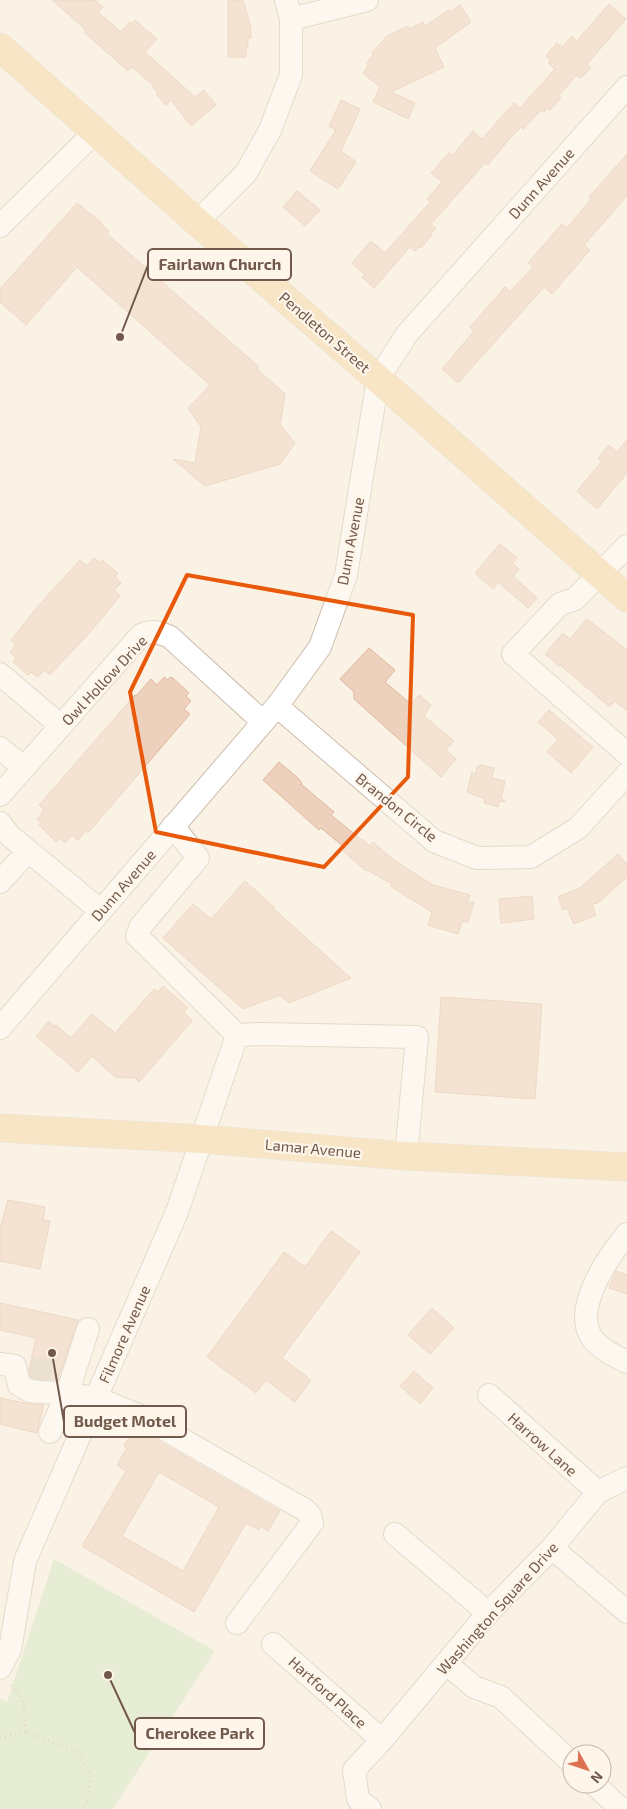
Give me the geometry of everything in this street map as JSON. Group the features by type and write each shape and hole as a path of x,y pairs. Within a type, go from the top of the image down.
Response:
{"main road":[{"name":"Pendleton Street","path":"0,47 627,598"},
{"name":"Lamar Avenue","path":"0,1128 202,1140 406,1156 627,1167"}],"street":[{"path":"197,222 246,173 270,130 291,75 289,9 367,0"},
{"name":"Dunn Avenue","path":"0,1028 270,714 320,647 346,574 378,379 407,334 627,87"},
{"path":"0,226 95,132"},
{"path":"623,743 513,654 560,604 575,599 627,546"},
{"name":"Owl Hollow Drive","path":"0,795 141,635 149,632 158,632 170,637 270,714"},
{"path":"0,674 60,726"},
{"name":"Brandon Circle","path":"270,714 434,841 477,858 531,857 578,828 627,774"},
{"path":"0,748 24,768"},
{"path":"0,823 9,835 101,911"},
{"path":"173,826 198,858 140,926 137,936 237,1035 417,1037 406,1156"},
{"path":"0,882 28,851"},
{"name":"Filmore Avenue","path":"3,1673 10,1650 25,1561 177,1212 237,1035"},
{"path":"627,1234 596,1282 587,1309 586,1322 593,1339 601,1347 627,1362"},
{"path":"50,1432 88,1329"},
{"path":"15,1366 19,1385 30,1391 68,1381 96,1398 143,1417 305,1510 310,1515 312,1523 237,1623"},
{"name":"Harrow Lane","path":"489,1395 598,1492"},
{"name":"Washington Square Drive","path":"370,1809 358,1799 354,1770 382,1740 488,1613 552,1548 598,1492 627,1478"},
{"path":"395,1534 488,1613"},
{"path":"552,1548 627,1612"},
{"name":"Hartford Place","path":"273,1644 382,1740"},
{"path":"446,1663 474,1687 501,1697 562,1754"},
{"path":"605,1794 621,1809"}],"path":[{"path":"3,1673 23,1699 26,1732"},
{"path":"0,1737 26,1732 78,1752 91,1776 87,1800 82,1809"}],"highlighted area":[{"path":"187,575 413,615 408,777 324,867 156,832 130,692"}],"green space":[{"path":"54,1559 215,1651 113,1809 0,1809 0,1699 7,1702"}],"building":[{"path":"52,0 95,0 103,7 98,12 121,32 130,22 132,24 135,20 157,39 145,52 195,97 204,90 216,105 191,126 171,100 166,105 156,94 158,92 153,88 154,86 132,67 128,71 84,32 86,31 83,27"},
{"path":"228,0 243,0 251,28 251,38 248,38 248,47 246,47 246,57 228,57"},
{"path":"609,4 626,19 587,64 591,68 581,78 577,75 558,96 561,98 550,110 547,108 544,112 542,109 523,129 521,127 510,138 488,165 485,163 431,224 436,228 421,248 419,246 415,251 410,247 374,288 362,277 365,275 352,263 371,241 385,253 430,202 427,199 442,182 431,173 449,153 452,156 473,131 482,139 514,103 520,108 555,69 548,63 551,61 546,56 557,43 562,47 572,36 577,41"},
{"path":"460,5 471,22 435,48 444,67 391,92 415,103 408,119 373,102 380,87 363,73 373,55 372,53 387,36 408,26 409,29 423,22 425,26"},
{"path":"341,100 360,109 341,151 356,162 338,189 310,171 336,130 329,126"},
{"path":"627,154 627,196 584,245 590,250 552,294 544,287 458,383 442,369 474,331 470,327 505,287 510,292 533,267 528,263 562,224 567,228 591,199 589,197"},
{"path":"297,191 320,210 305,226 283,207"},
{"path":"77,203 102,223 109,231 107,234 258,366 258,370 285,394 280,425 295,443 280,464 205,486 173,459 195,463 201,427 188,408 210,385 77,267 26,325 0,302 0,289"},
{"path":"627,440 627,473 597,509 577,491 602,461 598,458 609,445 617,452"},
{"path":"500,544 517,558 513,563 519,569 513,576 537,598 528,608 498,582 493,589 475,573"},
{"path":"94,558 100,563 102,560 118,573 115,577 121,583 114,590 120,596 92,630 50,675 44,670 38,677 31,672 28,675 13,662 16,658 10,652 16,645 11,640 39,605 80,560 87,566"},
{"path":"587,619 627,650 627,711 615,701 610,707 545,654 563,633 570,639"},
{"path":"369,648 395,670 385,682 411,704 419,695 431,705 424,716 454,741 446,750 456,759 441,777 354,699 354,692 340,679"},
{"path":"164,677 168,680 170,677 173,678 189,693 186,696 191,701 184,709 190,714 88,833 86,831 78,840 72,835 65,843 59,838 56,842 39,825 41,822 37,819 44,810 39,805 135,695 151,679 157,685"},
{"path":"549,710 593,747 571,773 547,752 558,739 538,722"},
{"path":"279,762 334,812 331,815 370,846 373,842 395,861 433,885 470,895 467,903 474,902 468,922 462,921 458,934 428,925 432,912 390,886 392,884 366,871 343,851 345,848 321,828 319,830 263,780"},
{"path":"480,765 494,768 492,778 505,781 501,798 506,802 500,801 498,807 484,803 485,799 467,792 472,772 475,775 477,767"},
{"path":"618,854 627,864 627,877 599,902 592,905 596,915 574,924 567,908 563,910 558,897 580,888"},
{"path":"245,881 351,978 289,1003 280,995 243,1009 163,938 193,904 211,919"},
{"path":"532,896 534,919 501,923 499,899"},
{"path":"163,986 188,1008 184,1012 192,1021 139,1082 135,1078 115,1077 92,1056 78,1072 36,1036 49,1021 71,1038 92,1014 115,1033 154,989 158,992"},
{"path":"441,997 542,1004 535,1099 435,1092"},
{"path":"8,1200 45,1207 43,1220 50,1221 40,1269 0,1261 0,1229"},
{"path":"331,1231 360,1252 282,1358 311,1380 295,1402 266,1380 256,1393 207,1357 284,1252 305,1267"},
{"path":"616,1271 627,1275 627,1294 609,1288"},
{"path":"0,1303 78,1320 58,1380 34,1378 31,1376 29,1370 36,1338 0,1330"},
{"path":"432,1308 454,1328 430,1354 408,1335"},
{"path":"414,1371 433,1388 420,1404 400,1386"},
{"path":"0,1398 44,1405 37,1433 0,1424"},
{"path":"135,1428 280,1511 268,1531 261,1526 259,1530 246,1523 194,1612 82,1546 126,1471 117,1465 127,1448 124,1446","holes":["159,1472 219,1507 183,1571 122,1536"]}],"tunnel":[{"path":"30,1368 66,1374"}],"place":[{"name":"Fairlawn Church","path":"120,337"},
{"name":"Budget Motel","path":"52,1353"},
{"name":"Cherokee Park","path":"108,1675"}]}
